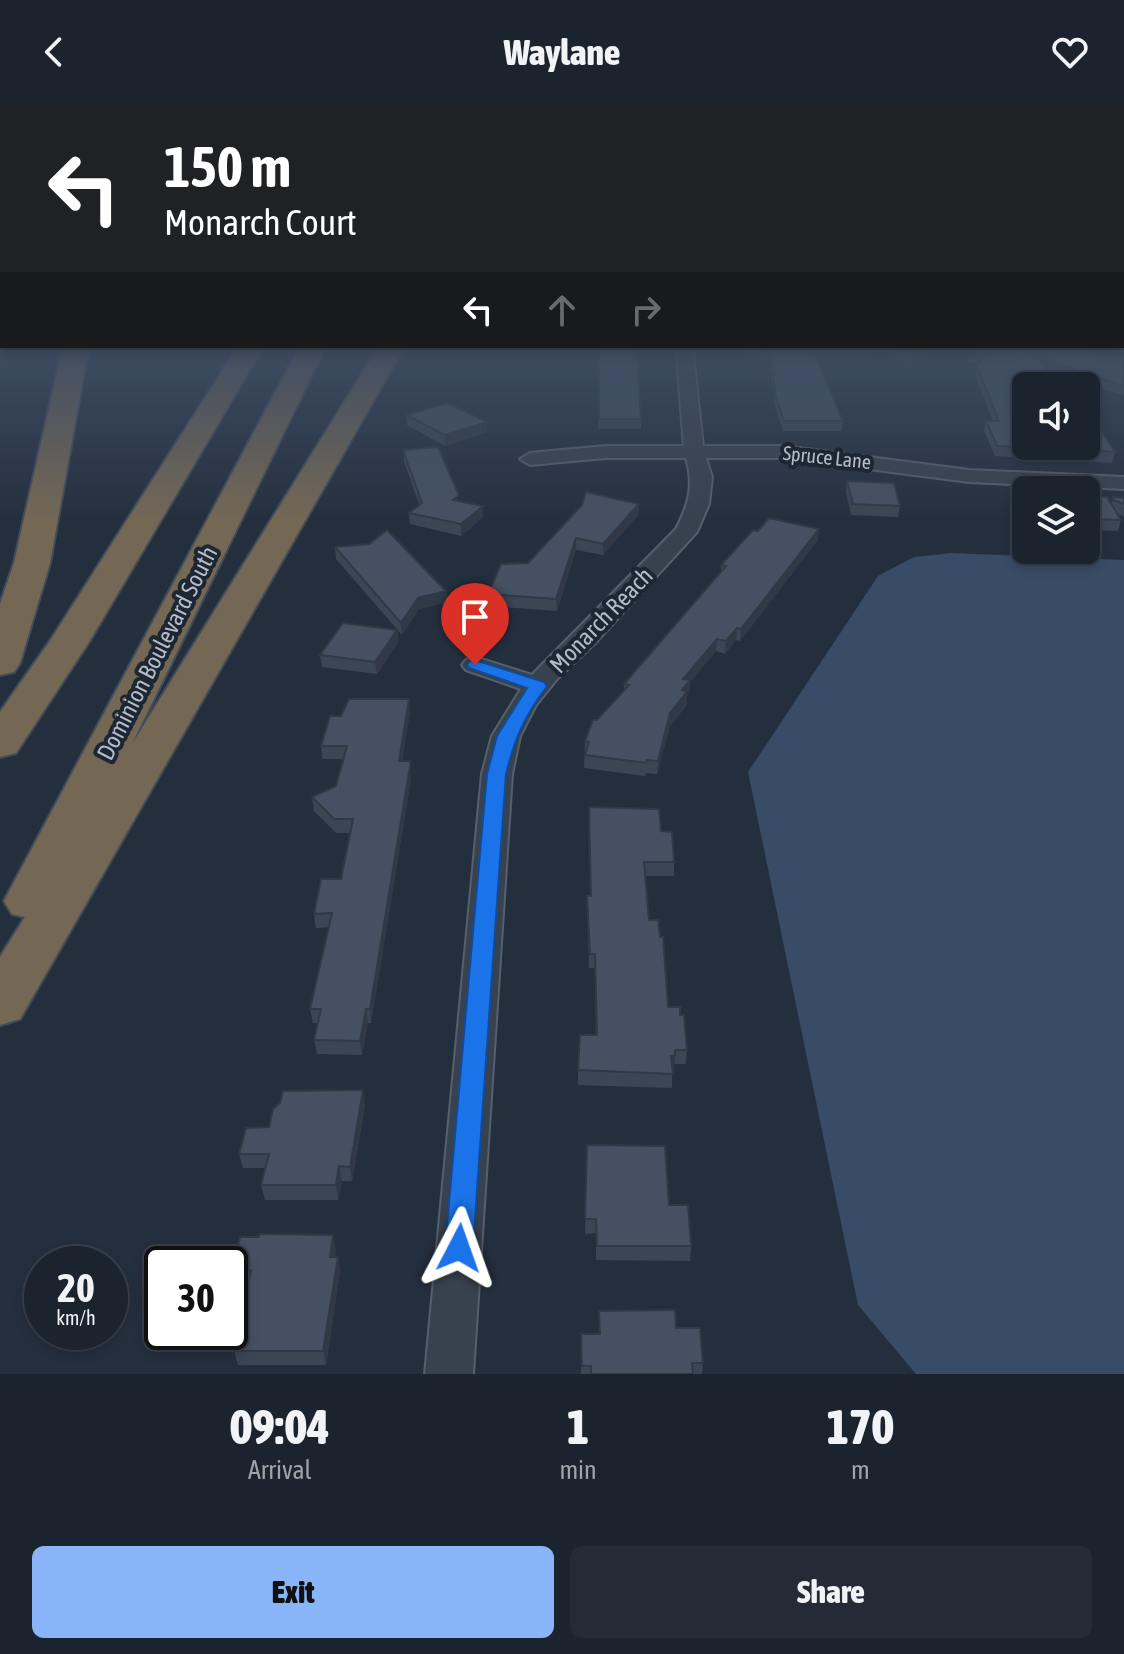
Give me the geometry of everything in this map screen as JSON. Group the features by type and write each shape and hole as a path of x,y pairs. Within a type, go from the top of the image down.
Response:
{"highway":[{"path":"0,663 32,563 64,403"},
{"path":"0,744 69,642 216,403"},
{"name":"Dominion Boulevard South","path":"0,960 284,403"},
{"path":"0,1004 358,403"}],"street":[{"name":"Monarch Reach","path":"449,1374 497,774 506,736 524,703 538,686 686,532 699,504 702,477 694,452 689,403"},
{"name":"Spruce Lane","path":"530,459 605,452 784,452 969,476 1124,483"},
{"path":"475,665 538,686"}],"water":[{"path":"951,553 1012,555 1012,564 1100,564 1100,559 1124,560 1124,1374 916,1374 858,1305 748,772 878,576 914,557"}],"building":[{"path":"449,403 487,422 445,435 406,415"},
{"path":"599,403 640,403 641,419 599,419"},
{"path":"778,403 836,403 843,421 784,421"},
{"path":"992,403 1012,403 1012,447 997,446 986,421 999,421"},
{"path":"1100,429 1115,452 1100,451"},
{"path":"438,447 459,495 453,500 483,506 461,524 409,513 422,503 403,450"},
{"path":"847,481 894,483 900,506 853,504"},
{"path":"586,492 639,504 603,544 576,538 556,599 488,594 501,564 528,563 582,505"},
{"path":"1100,497 1107,497 1121,520 1100,519"},
{"path":"1113,497 1124,498 1124,504 1113,500"},
{"path":"769,518 819,529 741,629 737,628 726,641 717,639 683,679 690,680 682,690 687,692 670,713 658,761 647,760 646,763 585,755 589,742 585,741 593,720 597,720 629,685 624,684 726,566 721,565 753,530 758,531"},
{"path":"387,530 446,591 418,598 401,623 335,547 369,544"},
{"path":"343,623 397,630 375,662 320,655"},
{"path":"349,699 409,699 399,761 410,761 410,766 370,1009 366,1009 360,1041 314,1040 321,1009 310,1009 332,913 314,914 321,879 341,879 353,819 334,819 312,797 336,786 347,746 321,746 330,716 341,716"},
{"path":"589,807 659,809 661,831 672,832 674,862 644,862 649,920 658,920 660,937 663,937 668,1007 680,1007 680,1015 684,1015 687,1050 675,1050 675,1055 671,1056 673,1074 578,1070 580,1035 597,1035 595,954 590,954 587,896 591,896"},
{"path":"363,1090 350,1167 339,1166 336,1185 261,1185 269,1154 239,1154 246,1128 269,1127 273,1109 280,1103 283,1091"},
{"path":"587,1145 665,1146 669,1205 688,1205 691,1246 597,1246 596,1219 585,1219"},
{"path":"260,1234 333,1235 330,1257 338,1257 323,1351 234,1351 248,1350 248,1284 251,1270 248,1270 248,1246 238,1246 240,1237 259,1237"},
{"path":"675,1310 676,1328 700,1328 703,1363 692,1363 693,1374 591,1374 591,1366 582,1366 581,1334 600,1334 599,1311"}],"route":[{"path":"459,1248 497,774 506,736 524,703 538,686 475,665"}]}
